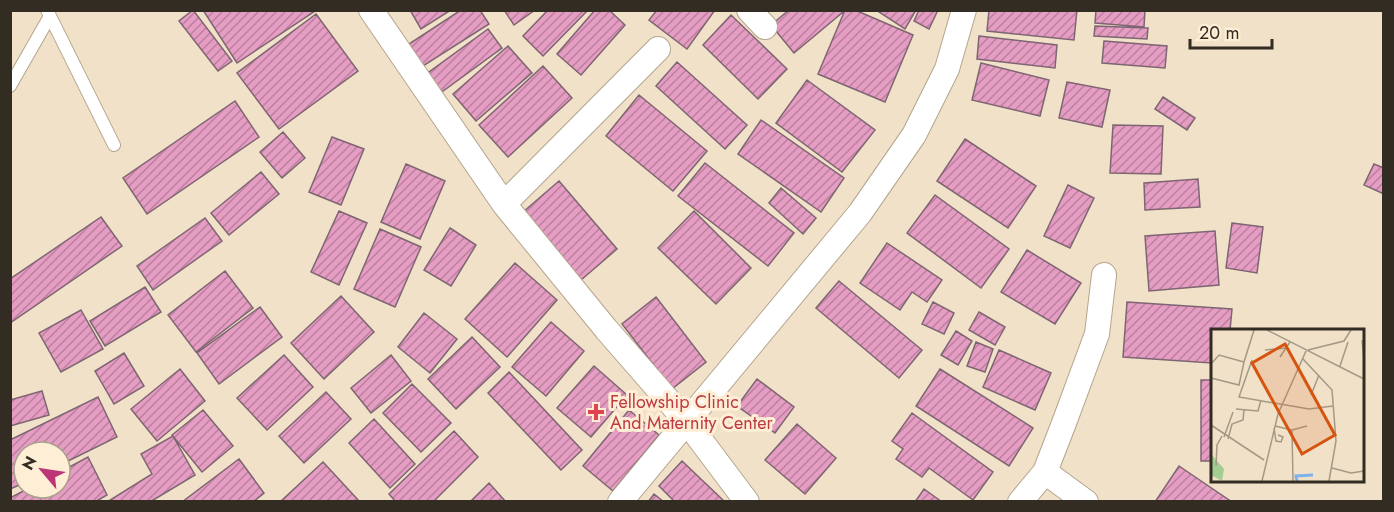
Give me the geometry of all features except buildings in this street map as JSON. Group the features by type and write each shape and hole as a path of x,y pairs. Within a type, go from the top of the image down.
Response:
{"street":[{"path":"371,10 504,204 606,329 687,422 747,501"},
{"path":"620,501 860,213 914,135 947,69 964,10"},
{"path":"504,204 658,49"},
{"path":"1020,501 1045,472 1097,334 1104,275"},
{"path":"1045,472 1086,501"}],"lane":[{"path":"10,86 48,13"},
{"path":"48,13 114,145"}],"place":[{"name":"Fellowship Clinic And Maternity Center","path":"596,412"}]}
